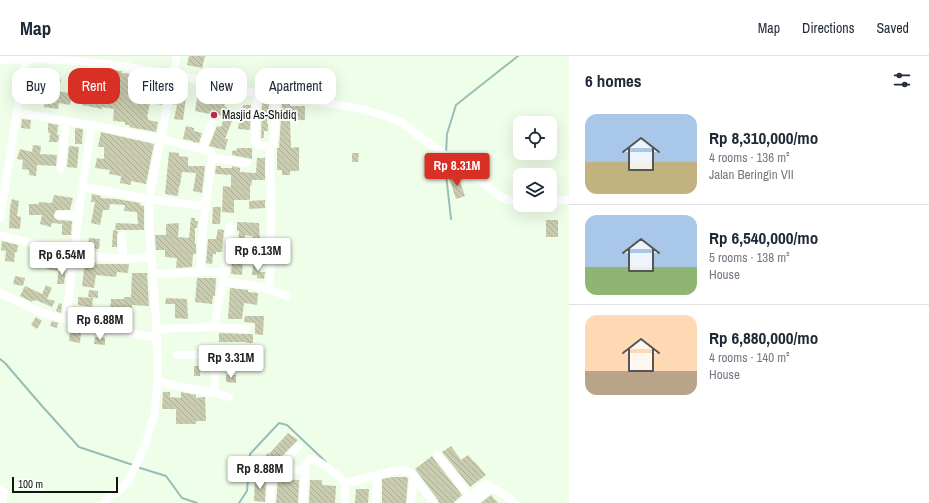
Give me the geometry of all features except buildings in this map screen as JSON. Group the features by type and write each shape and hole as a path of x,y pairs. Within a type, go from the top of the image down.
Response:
{"street":[{"path":"175,68 177,56"},
{"path":"0,218 26,58"},
{"path":"0,60 26,58 76,59 136,68"},
{"path":"188,77 255,93"},
{"path":"104,503 108,496 120,490 129,480 145,446 154,415 158,382 156,275 151,257 152,199 169,104"},
{"path":"257,104 255,141 258,145 270,147"},
{"path":"268,289 271,270 272,220 270,147 273,144 274,138 276,104"},
{"path":"334,104 356,108 392,118 402,123 503,198 513,200"},
{"path":"17,112 92,125 164,140 211,153 212,158 203,225 200,272"},
{"path":"61,169 66,121"},
{"path":"202,150 212,122"},
{"path":"66,320 85,162 92,125"},
{"path":"212,158 247,163"},
{"path":"83,187 152,199 206,206"},
{"path":"557,201 569,200"},
{"path":"59,215 78,216"},
{"path":"214,327 225,272 230,226"},
{"path":"0,235 74,254 123,259 151,257"},
{"path":"122,236 123,259"},
{"path":"156,275 225,272"},
{"path":"223,282 251,285 287,296"},
{"path":"0,293 40,312 66,320 157,338"},
{"path":"157,329 214,327 246,329"},
{"path":"177,354 214,356 215,393"},
{"path":"158,382 229,397"},
{"path":"270,503 272,478 277,469 298,447"},
{"path":"438,456 471,499"},
{"path":"303,503 306,464 310,459 316,460 346,483"},
{"path":"277,469 294,469 305,471"},
{"path":"346,483 393,471 403,470 411,473 434,503"},
{"path":"376,503 377,476"},
{"path":"411,503 414,477"},
{"path":"345,503 346,483"},
{"path":"461,503 471,499 486,484 515,503"},
{"path":"0,490 4,492 2,503"}],"waterway":[{"path":"446,154 447,134 456,105 518,56"},
{"path":"446,160 451,219"},
{"path":"0,359 79,447 133,465"},
{"path":"239,503 247,491 250,454 279,423 287,425 326,462"},
{"path":"137,467 166,476 182,498 197,503"}],"place":[{"name":"Masjid As-Shidiq","path":"214,115"}]}
